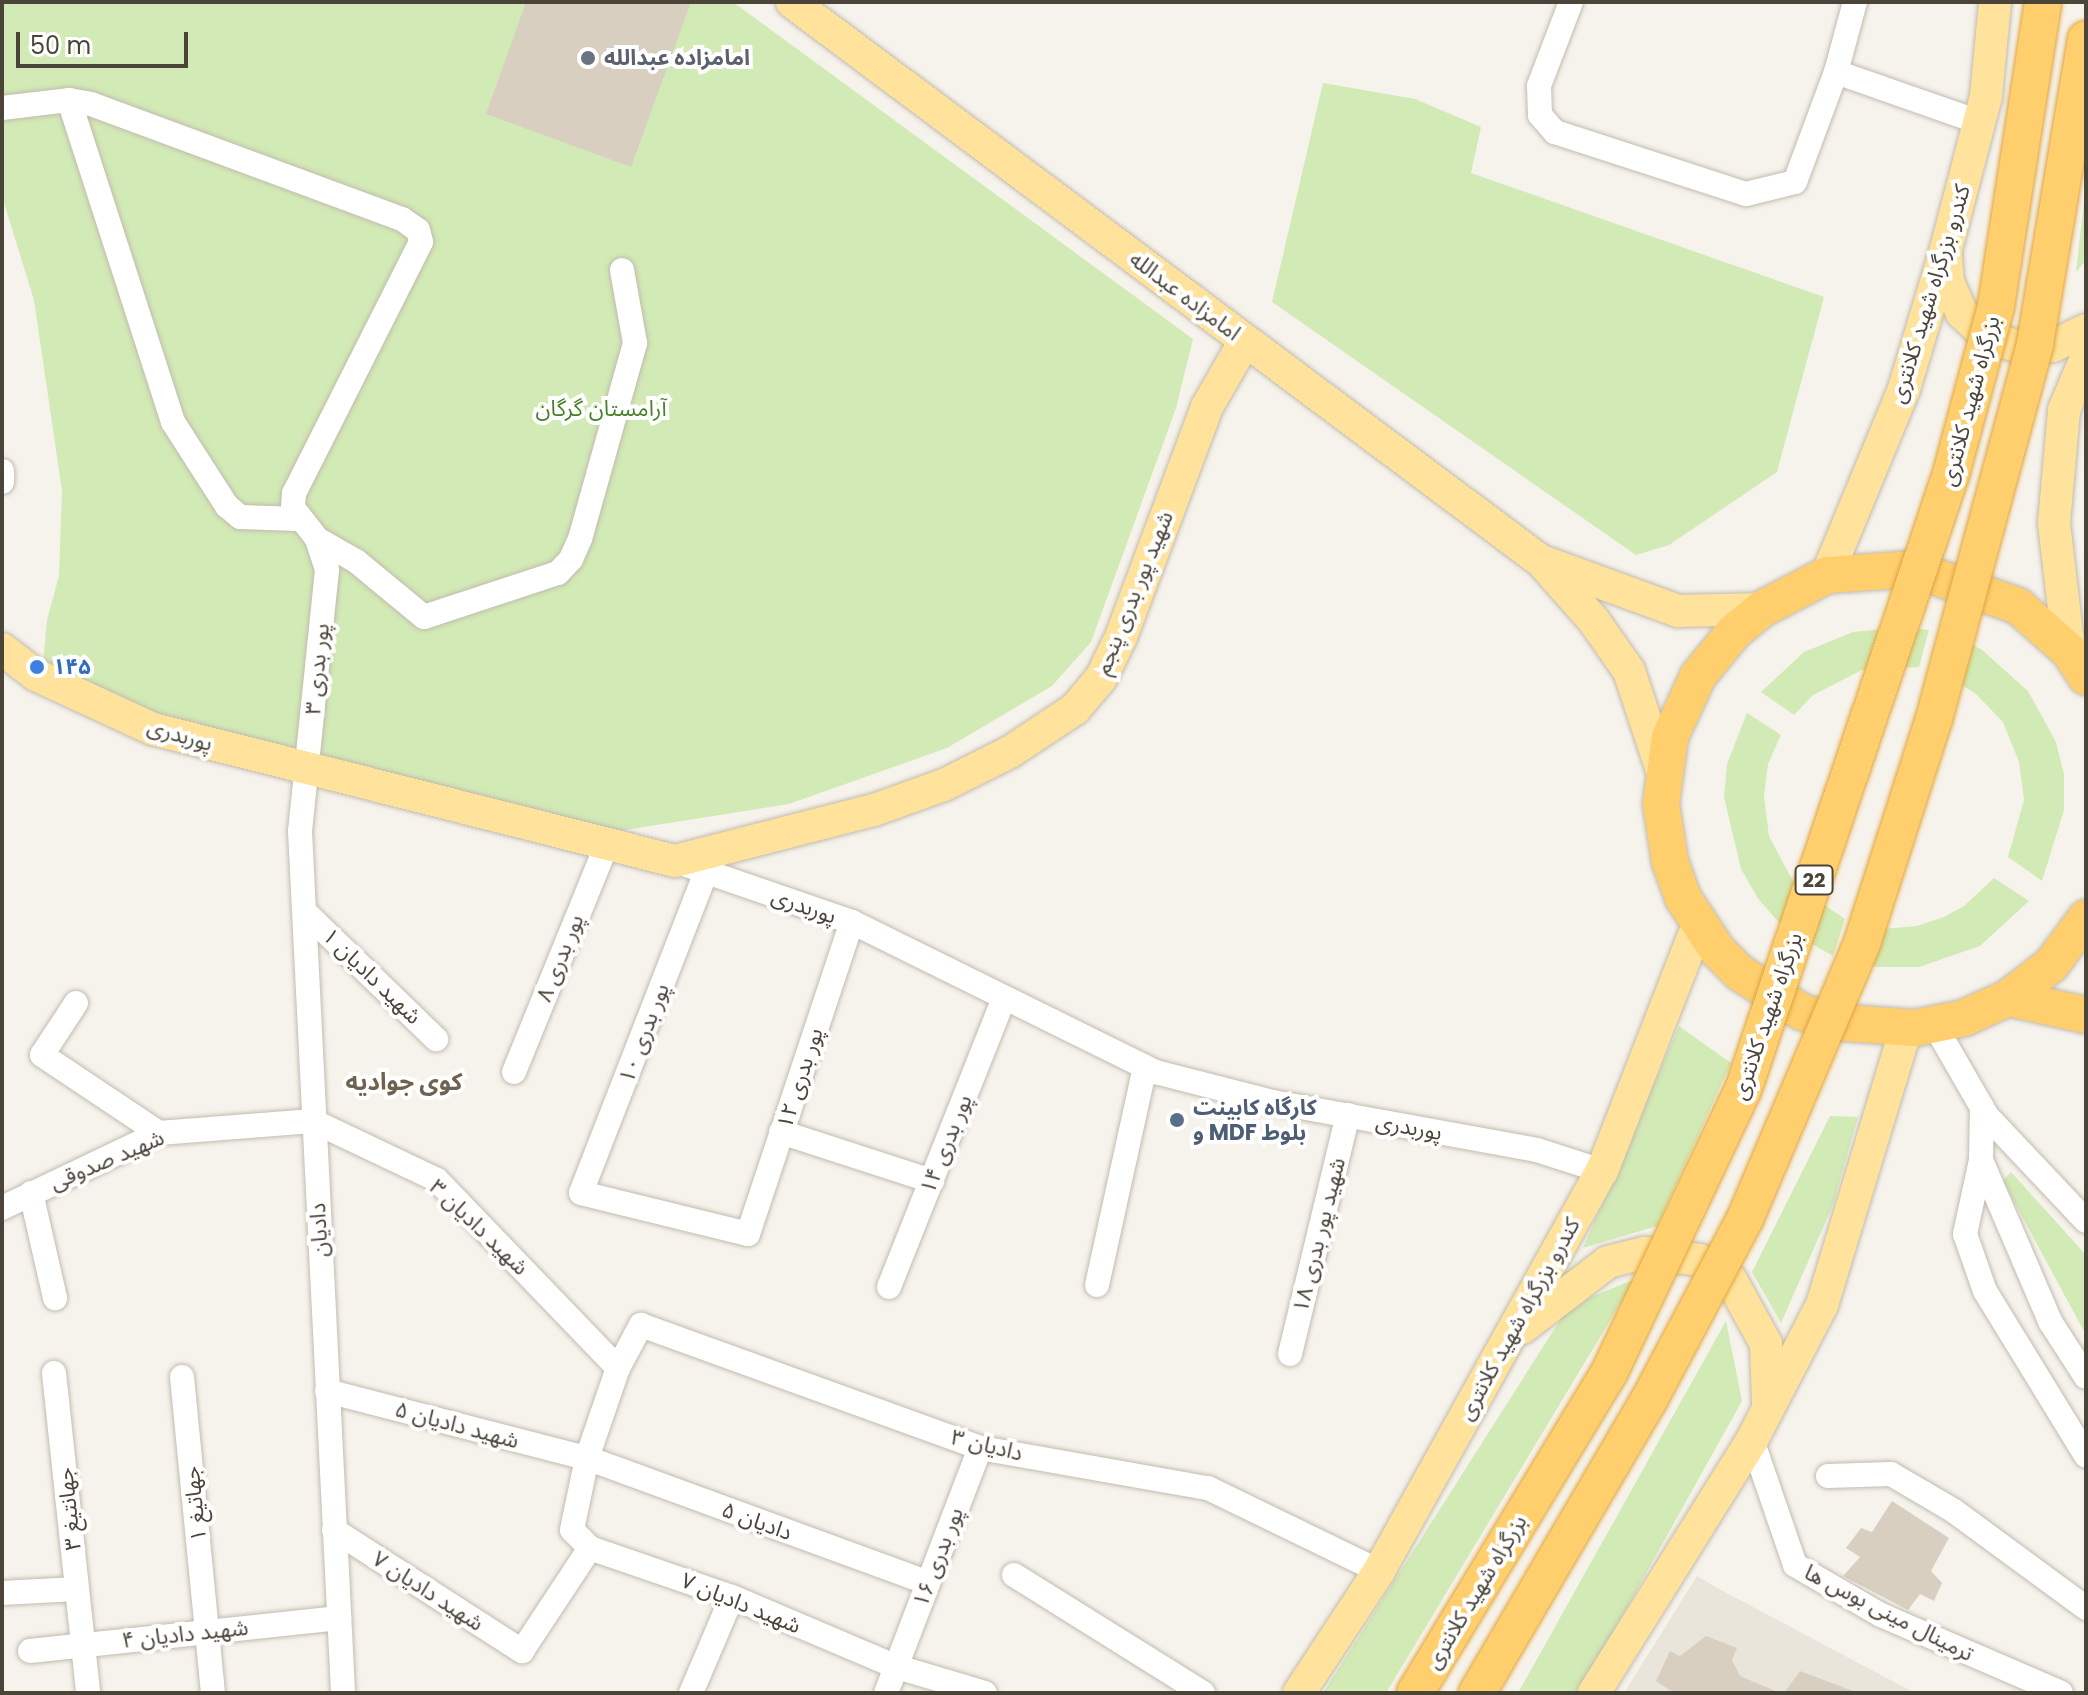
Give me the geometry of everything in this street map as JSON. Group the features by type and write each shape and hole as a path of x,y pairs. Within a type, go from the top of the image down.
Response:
{"highway":[{"name":"بزرگراه شهید کلانتری","path":"1415,1693 1610,1371 1743,1090 1956,459 1996,306 2043,2"},
{"name":"بزرگراه شهید کلانتری","path":"1477,1693 1649,1400 1745,1219 1862,943 1934,719 2035,344 2086,39"},
{"path":"2078,664 2018,606 1914,569 1827,575 1762,609 1734,632 1698,676 1670,737 1663,773 1670,862 1698,925 1740,973 1802,1012 1833,1022 1920,1028 2008,998 2051,965 2086,918"},
{"path":"2008,998 2086,1015"}],"main road":[{"name":"امامزاده عبدالله","path":"792,2 1541,561 1594,621 1629,671 1663,773"},
{"name":"کندرو بزرگراه شهید کلانتری","path":"1827,575 1904,389 1946,249 1979,122 1995,2"},
{"path":"1946,249 1948,282 1962,313 1987,336 2019,347 2053,346 2086,330"},
{"name":"شهید پور بدری پنجم","path":"675,861 874,810 944,785 1010,752 1075,709 1101,678 1121,637 1207,407 1245,341"},
{"path":"2078,664 2054,523 2064,410 2086,358"},
{"name":"امامزاده عبدالله","path":"1541,561 1678,611 1762,609"},
{"name":"پوربدری","path":"2,651 36,675 92,705 153,729 675,861"},
{"name":"کندرو بزرگراه شهید کلانتری","path":"1299,1693 1379,1571 1602,1171 1698,925"},
{"path":"1594,1693 1752,1440 1822,1305 1920,1028"},
{"path":"1508,1340 1608,1262 1645,1253 1700,1260 1731,1280 1766,1344 1768,1407"}],"street":[{"path":"1571,2 1539,86 1540,115 1555,132 1746,194 1795,182 1836,72 1855,2"},
{"path":"1836,72 1979,122"},
{"path":"2,108 69,100 388,213 418,230 421,242 416,255 294,493 298,519 317,539 356,561 424,617 558,573 571,559 580,539 635,343 622,270"},
{"path":"69,100 173,422 227,506 240,517 298,519"},
{"path":"2,471 2,482"},
{"name":"پور بدری ۳","path":"307,768 327,570 317,539"},
{"name":"دادیان","path":"307,768 300,831 307,914 313,1121 343,1693"},
{"name":"پور بدری ۸","path":"514,1072 607,844"},
{"name":"پوربدری","path":"675,861 852,922 1003,1000 1145,1067 1273,1102 1537,1150 1602,1171"},
{"name":"پور بدری ۱۰","path":"706,872 581,1193 748,1234"},
{"name":"۱ شهید دادیان","path":"307,914 436,1039"},
{"name":"پور بدری ۱۲","path":"748,1234 852,922"},
{"name":"پور بدری ۱۴","path":"889,1287 1003,1000"},
{"path":"76,1003 42,1055 159,1133"},
{"path":"1920,1028 1982,1107 2086,1221"},
{"path":"1097,1285 1145,1067"},
{"path":"1982,1107 1981,1160 1965,1234 1985,1291 2086,1456"},
{"name":"شهید پور بدری ۱۸","path":"1290,1354 1348,1115"},
{"name":"شهید صدوقی","path":"11,1200 159,1133 313,1121"},
{"name":"۳ شهید دادیان","path":"313,1121 437,1180 618,1368"},
{"path":"781,1132 932,1181"},
{"path":"1981,1160 2051,1323 2086,1377"},
{"path":"11,1200 55,1298"},
{"name":"دادیان ۳","path":"618,1368 641,1325 980,1448 1208,1488 1379,1571"},
{"path":"590,1548 572,1530 587,1458 618,1368"},
{"name":"جهانتیغ ۳","path":"54,1373 88,1693"},
{"name":"جهاتیغ ۱","path":"182,1377 213,1693"},
{"name":"۵ شهید دادیان","path":"327,1391 587,1458"},
{"name":"ترمینال مینی بوس ها","path":"1752,1440 1795,1565 1881,1615 2061,1693"},
{"name":"پور بدری ۱۶","path":"886,1693 980,1448"},
{"name":"دادیان ۵","path":"587,1458 928,1583"},
{"path":"1828,1476 1891,1474 1954,1511 2086,1608"},
{"name":"۷ شهید دادیان","path":"334,1530 522,1651 590,1548"},
{"name":"شهید دادیان ۷","path":"590,1548 732,1597 897,1667 985,1693"},
{"path":"1014,1575 1203,1693"},
{"path":"2,1593 77,1589"},
{"path":"691,1693 732,1597"},
{"name":"۴ شهید دادیان","path":"30,1651 339,1618"}],"shaded area":[{"path":"1697,1576 1721,1590 1915,1693 1624,1693"}],"green space":[{"name":"آرامستان گرگان","path":"2,2 733,2 1193,339 1176,408 1091,642 1052,686 947,748 789,804 612,832 145,712 43,665 47,620 59,576 62,491 34,300 2,196"},
{"path":"1323,83 1415,99 1481,127 1471,173 1824,297 1777,472 1669,545 1636,555 1272,302"},
{"path":"2086,184 2086,260 2076,272"},
{"path":"1904,627 1929,630 1919,667 1862,670 1813,695 1794,715 1761,692 1804,652 1853,632"},
{"path":"1956,637 1981,649 2028,691 2056,742 2064,774 2064,810 2042,881 2008,857 2024,800 2019,762 2003,722 1976,694 1945,674"},
{"path":"1747,713 1781,735 1768,764 1764,796 1769,836 1795,885 1845,919 1833,956 1784,928 1759,900 1741,869 1724,797 1727,764"},
{"path":"1994,878 2029,901 1980,946 1919,967 1876,967 1864,961 1872,930 1917,926 1944,917 1964,906"},
{"path":"1679,1026 1731,1063 1657,1226 1583,1248"},
{"path":"1830,1116 1858,1117 1833,1205 1781,1323 1752,1272"},
{"path":"2011,1172 2086,1255 2086,1335 2003,1181"},
{"path":"1635,1279 1386,1693 1323,1693 1569,1306"},
{"path":"1726,1321 1742,1401 1611,1636 1575,1693 1518,1693"}],"building":[{"name":"امامزاده عبدالله","path":"526,2 691,2 631,167 486,114"},
{"path":"1892,1501 1949,1538 1931,1571 1942,1583 1934,1601 1920,1594 1908,1610 1843,1576 1860,1557 1846,1548 1861,1528 1872,1532"},
{"path":"1706,1636 1737,1648 1732,1660 1740,1676 1780,1693 1674,1693 1656,1681 1670,1651 1680,1656"},
{"path":"1800,1671 1853,1691 1784,1693"}],"place":[{"name":"امامزاده عبدالله","path":"588,58"},
{"name":"۱۴۵","path":"37,667"},
{"name":"کارگاه کابینت و MDF بلوط","path":"1177,1120"}],"district":[{"name":"کوی جوادیه","path":"404,1082"}]}
